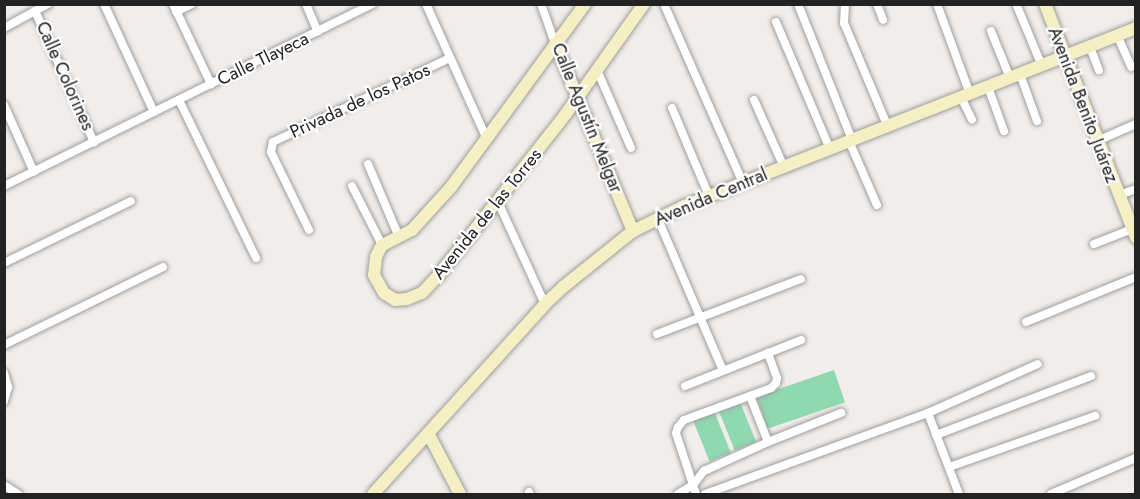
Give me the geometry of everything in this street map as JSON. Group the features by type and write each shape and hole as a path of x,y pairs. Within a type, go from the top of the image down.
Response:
{"main road":[{"path":"382,245 422,222 451,187 585,4"},
{"name":"Avenida de las Torres","path":"382,245 376,257 374,275 384,293 395,300 406,300 422,293 498,202 644,4"},
{"name":"Avenida Benito Juárez","path":"1045,4 1134,234"},
{"name":"Avenida Central","path":"373,495 545,304 633,231 709,196 1136,28"},
{"name":"Calle Agustín Melgar","path":"555,43 633,231"},
{"path":"428,433 460,495"}],"street":[{"path":"4,28 48,4"},
{"path":"104,4 154,112"},
{"path":"192,4 175,8 212,84"},
{"path":"306,4 318,32"},
{"path":"426,4 486,137"},
{"name":"Calle Agustín Melgar","path":"541,4 555,43"},
{"path":"664,4 743,183"},
{"path":"798,4 877,205"},
{"path":"845,4 844,22 888,127"},
{"path":"877,4 882,21"},
{"path":"937,4 972,120"},
{"name":"Calle Tlayeca","path":"4,186 370,5"},
{"path":"1017,6 1042,66"},
{"name":"Calle Colorines","path":"35,11 94,142"},
{"path":"776,22 830,149"},
{"path":"991,31 1037,121"},
{"path":"1117,35 1131,67"},
{"path":"1090,47 1099,70"},
{"name":"Privada de los Patos","path":"309,231 272,152 271,145 450,58"},
{"path":"597,70 631,148"},
{"path":"988,87 1004,131"},
{"path":"179,100 256,258"},
{"path":"754,100 784,167"},
{"path":"4,105 34,171"},
{"path":"672,108 709,196"},
{"path":"1097,141 1136,124"},
{"path":"368,164 399,237"},
{"path":"352,186 382,245"},
{"path":"1119,195 1136,189"},
{"path":"4,263 131,201"},
{"path":"498,202 545,304"},
{"path":"658,219 723,371"},
{"path":"1094,244 1134,234"},
{"path":"4,345 163,267"},
{"path":"1026,322 1136,277"},
{"path":"657,334 801,279"},
{"path":"685,386 801,340"},
{"path":"696,495 676,433 678,427 684,420 771,388 776,383 768,353"},
{"path":"705,495 928,413 1038,364"},
{"path":"4,373 8,387 4,401"},
{"path":"936,435 1091,376"},
{"path":"750,396 768,441"},
{"path":"678,495 693,485 704,471 768,441 841,413"},
{"path":"928,413 959,495"},
{"path":"949,466 1095,416"},
{"path":"1051,495 1136,458"},
{"path":"5,486 18,495"}],"green space":[{"path":"834,370 845,402 768,429 756,397"},
{"path":"740,402 756,442 735,450 719,411"},
{"path":"714,411 731,453 710,461 693,420"}]}
